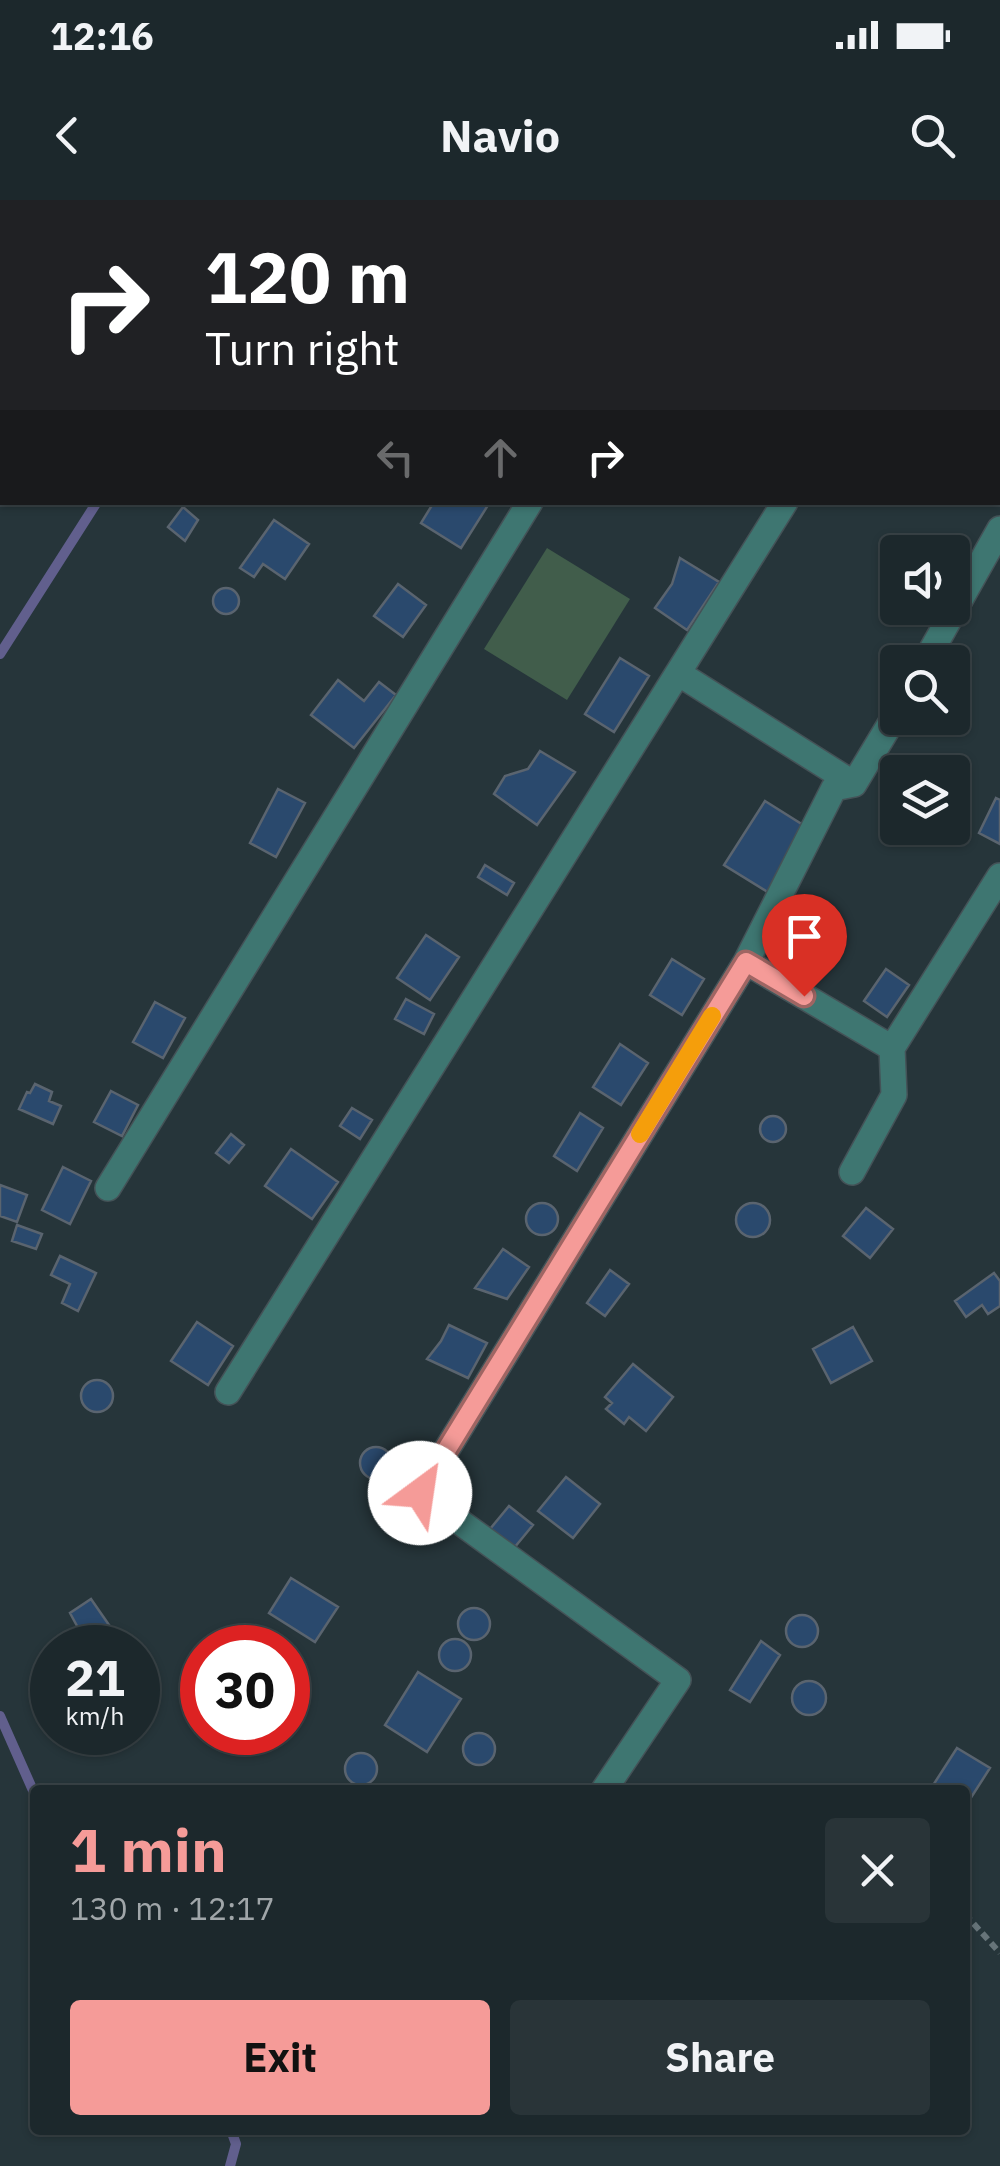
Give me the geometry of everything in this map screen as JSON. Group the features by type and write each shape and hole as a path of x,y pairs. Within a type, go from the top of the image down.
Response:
{"street":[{"path":"108,1188 528,505"},
{"path":"228,1392 783,505"},
{"path":"935,645 1000,529"},
{"path":"678,673 854,784"},
{"path":"607,1785 678,1680 420,1493 746,962 834,788 854,784 884,735"},
{"path":"852,1172 894,1095 892,1048 1000,876"},
{"path":"746,962 892,1048"}],"path":[{"path":"970,1920 1000,1954"}],"green space":[{"path":"547,548 630,599 567,700 484,649"}],"building":[{"path":"432,505 488,505 461,548 421,523"},
{"path":"183,507 198,520 185,541 168,527"},
{"path":"274,520 309,544 285,579 263,564 254,577 240,568"},
{"path":"680,558 719,582 687,630 655,608 672,584"},
{"path":"398,584 426,605 403,637 374,616"},
{"path":"226,588 235,592 239,601 235,610 226,614 217,610 213,601 217,592"},
{"path":"620,658 649,676 614,732 585,714"},
{"path":"338,680 364,701 379,682 396,695 354,748 311,715"},
{"path":"540,751 575,772 537,825 494,794 505,776 528,769"},
{"path":"278,789 305,803 276,857 250,843"},
{"path":"996,798 1000,800 1000,844 979,833"},
{"path":"765,801 811,830 771,894 724,865"},
{"path":"485,865 514,883 507,895 478,877"},
{"path":"426,935 459,957 430,1000 397,978"},
{"path":"672,959 704,979 682,1015 650,995"},
{"path":"886,969 909,985 887,1017 864,1001"},
{"path":"406,999 434,1014 424,1034 395,1019"},
{"path":"155,1002 185,1018 163,1058 133,1042"},
{"path":"620,1044 648,1063 621,1105 593,1087"},
{"path":"35,1084 52,1092 49,1101 61,1106 53,1124 19,1109"},
{"path":"111,1091 138,1105 122,1136 94,1122"},
{"path":"352,1108 372,1120 360,1139 340,1126"},
{"path":"580,1113 603,1128 577,1171 554,1156"},
{"path":"773,1116 782,1120 786,1129 782,1138 773,1142 764,1138 760,1129 764,1120"},
{"path":"231,1134 244,1145 229,1163 216,1153"},
{"path":"291,1149 338,1182 312,1219 265,1186"},
{"path":"63,1167 91,1181 70,1224 42,1210"},
{"path":"0,1185 27,1195 17,1222 0,1216"},
{"path":"542,1203 553,1208 558,1219 553,1230 542,1235 531,1230 526,1219 531,1208"},
{"path":"753,1203 765,1208 770,1220 765,1232 753,1237 741,1232 736,1220 741,1208"},
{"path":"866,1208 893,1229 870,1258 843,1236"},
{"path":"17,1225 42,1234 36,1249 12,1241"},
{"path":"503,1249 529,1267 507,1299 475,1288"},
{"path":"60,1256 96,1273 78,1311 62,1303 70,1284 51,1275"},
{"path":"610,1270 629,1284 605,1316 587,1303"},
{"path":"994,1273 1000,1281 1000,1306 988,1314 982,1305 966,1317 955,1301"},
{"path":"197,1322 233,1346 208,1385 171,1361"},
{"path":"449,1325 487,1343 468,1378 427,1359"},
{"path":"853,1327 872,1361 831,1383 813,1349"},
{"path":"633,1364 673,1397 646,1431 629,1417 624,1424 606,1409 612,1403 605,1397"},
{"path":"97,1380 108,1385 113,1396 108,1407 97,1412 86,1407 81,1396 86,1385"},
{"path":"376,1447 387,1452 392,1463 387,1474 376,1479 365,1474 360,1463 365,1452"},
{"path":"566,1477 600,1504 573,1538 538,1511"},
{"path":"509,1506 533,1525 514,1548 490,1529"},
{"path":"291,1578 338,1607 315,1642 310,1639 310,1625 288,1625 269,1613"},
{"path":"91,1599 109,1625 77,1625 70,1613"},
{"path":"474,1608 485,1613 490,1624 485,1635 474,1640 463,1635 458,1624 463,1613"},
{"path":"802,1615 813,1620 818,1631 813,1642 802,1647 791,1642 786,1631 791,1620"},
{"path":"455,1639 466,1644 471,1655 466,1666 455,1671 444,1666 439,1655 444,1644"},
{"path":"761,1641 780,1655 750,1702 730,1690"},
{"path":"418,1672 461,1699 427,1752 385,1725"},
{"path":"809,1681 821,1686 826,1698 821,1710 809,1715 797,1710 792,1698 797,1686"},
{"path":"479,1733 490,1738 495,1749 490,1760 479,1765 468,1760 463,1749 468,1738"},
{"path":"957,1748 990,1768 970,1799 970,1785 933,1785"},
{"path":"361,1753 372,1758 377,1769 372,1780 361,1785 350,1780 345,1769 350,1758"}],"waterway":[{"path":"0,654 95,505"},
{"path":"0,1716 31,1785"},
{"path":"230,2166 236,2144 233,2135"}],"slow traffic":[{"path":"640,1134 712,1016"}],"route":[{"path":"420,1493 746,962 804,996"}]}
